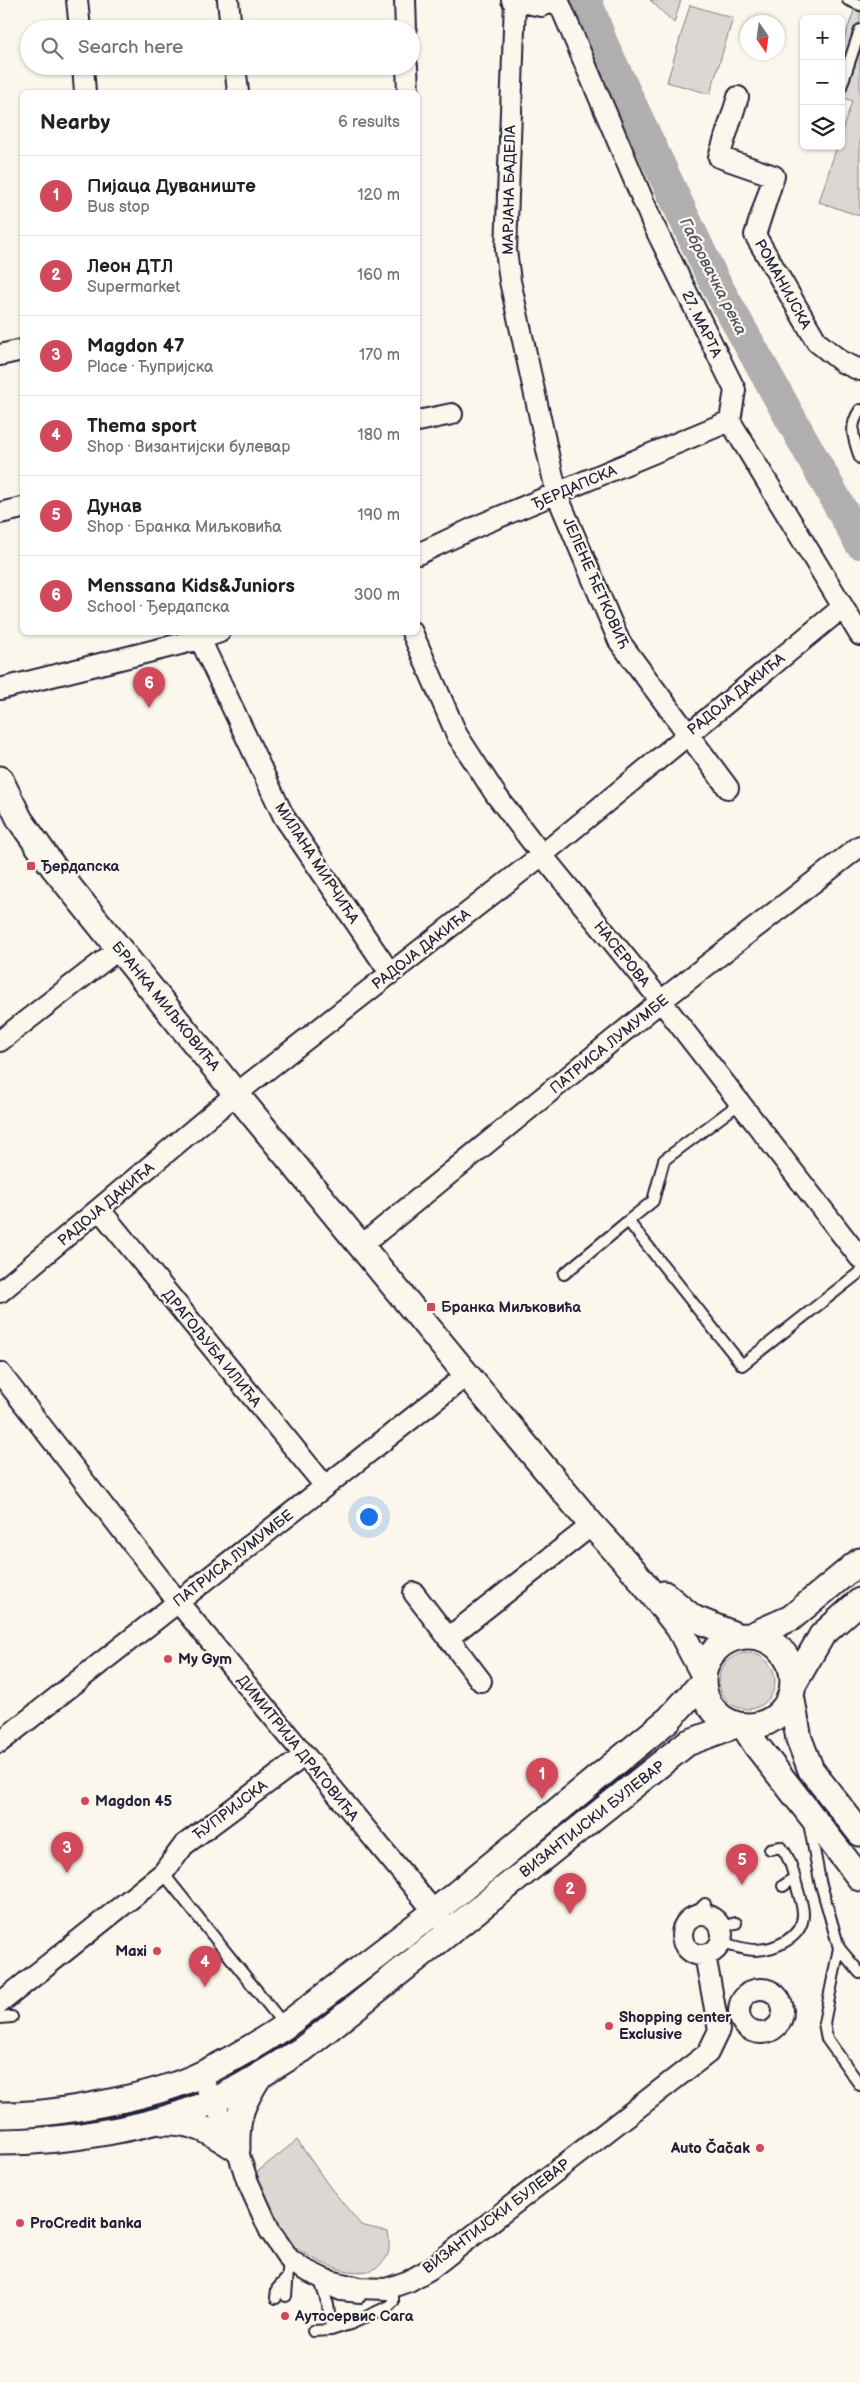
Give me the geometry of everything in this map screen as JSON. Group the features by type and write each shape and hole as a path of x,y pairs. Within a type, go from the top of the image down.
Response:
{"street":[{"path":"77,0 79,20"},
{"path":"228,0 230,20"},
{"path":"405,0 406,20"},
{"path":"514,0 541,6 558,0"},
{"name":"МАРЈАНА БАДЕЛА","path":"514,0 506,250 510,281 557,495"},
{"name":"27. МАРТА","path":"558,0 653,224 735,390 730,421"},
{"path":"84,75 85,90"},
{"path":"236,75 238,90"},
{"path":"408,75 408,90"},
{"name":"РОМАНИЈСКА","path":"738,97 718,157 774,176 755,236 817,342 842,362 860,370"},
{"path":"0,355 20,350"},
{"path":"420,421 452,414"},
{"path":"730,421 860,635"},
{"name":"ЂЕРДАПСКА","path":"420,553 480,525 557,495 730,421"},
{"name":"ЈЕЛЕНЕ ЋЕТКОВИЋ","path":"557,495 619,642 728,788"},
{"path":"0,513 20,508"},
{"name":"РАДОЈА ДАКИЋА","path":"0,1292 236,1094 542,856 686,734 843,607"},
{"path":"0,689 200,640 212,635"},
{"name":"НАСЕРОВА","path":"413,635 457,736 496,795 542,856 661,1001 860,1258"},
{"name":"МИЛАНА МИРЧИЋА","path":"200,640 284,818 390,973"},
{"name":"БРАНКА МИЉКОВИЋА","path":"0,779 20,820 38,845 236,1094 592,1525 634,1571 679,1628 703,1678"},
{"name":"ПАТРИСА ЛУМУМБЕ","path":"362,1245 661,1001 860,846"},
{"path":"0,1041 120,948"},
{"name":"ДРАГОЉУБА ИЛИЋА","path":"100,1210 325,1486"},
{"name":"ДИМИТРИЈА ДРАГОВИЋА","path":"0,1373 178,1602 450,1932"},
{"name":"ПАТРИСА ЛУМУМБЕ","path":"0,1742 467,1375"},
{"path":"448,1638 592,1525"},
{"path":"860,1561 791,1618 727,1641 716,1649 708,1660 703,1678 709,1704 716,1713 740,1725 860,1878"},
{"name":"БРАНКА МИЉКОВИЋА","path":"634,1571 657,1587 693,1618 745,1636"},
{"path":"414,1593 481,1681"},
{"path":"740,1725 759,1724 773,1719 784,1708 822,1635 860,1601"},
{"path":"745,1636 767,1641 782,1651 792,1672 792,1690 799,1738 811,1770 859,1830"},
{"name":"ВИЗАНТИЈСКИ БУЛЕВАР","path":"0,2115 73,2108 151,2092 200,2075 285,2026 433,1913 669,1719 703,1678"},
{"name":"ВИЗАНТИЈСКИ БУЛЕВАР","path":"0,2142 76,2136 150,2123 212,2101 260,2075 303,2049 687,1743 740,1725"},
{"name":"ЋУПРИЈСКА","path":"6,2010 163,1873 184,1845 305,1755"},
{"path":"721,1937 697,1954 689,1951 684,1944 682,1935 684,1927 690,1920 698,1916 707,1915 715,1920 721,1937 719,2030 742,2022"},
{"name":"ВИЗАНТИЈСКИ БУЛЕВАР","path":"293,2268 341,2286 389,2288 430,2269 708,2053 719,2030"},
{"path":"200,2075 237,2149 247,2180 270,2231 293,2268"},
{"path":"237,2149 236,2124 247,2094 260,2075"},
{"path":"150,2123 182,2121 204,2128 237,2149"}],"lane":[{"path":"848,0 860,5"},
{"path":"845,75 860,30"},
{"path":"860,410 852,421 854,438 860,458"},
{"path":"564,1274 653,1201 664,1160 740,1103"},
{"path":"628,1221 742,1364 860,1272"},
{"path":"806,1810 820,1881 839,1948 860,1973"},
{"path":"721,1937 754,1950 777,1948 795,1933 802,1923 803,1913 788,1855 782,1847 770,1849"},
{"path":"163,1873 285,2026"},
{"path":"783,1886 794,1878"},
{"path":"690,1920 705,1904"},
{"path":"839,1948 824,2032 860,2085"},
{"path":"0,2018 6,2010"},
{"path":"281,2297 293,2268 322,2287 340,2295 369,2298 377,2296 389,2288 393,2302 389,2306 353,2323 332,2330 313,2331"},
{"path":"322,2287 328,2305 332,2330"}],"shaded area":[{"path":"650,0 681,0 674,23"},
{"path":"857,1 860,1 860,216 819,202 836,150 845,150 845,122 852,101 845,98 845,37"},
{"path":"690,5 733,18 710,94 667,82"},
{"path":"741,1653 753,1653 763,1657 771,1665 775,1681 771,1697 763,1705 753,1709 741,1709 731,1705 723,1697 719,1687 719,1675 723,1665 731,1657"},
{"path":"297,2140 329,2186 361,2225 388,2232 389,2252 377,2267 364,2271 349,2271 317,2261 291,2244 277,2228 252,2176"}],"waterway":[{"name":"Габровачка река","path":"586,0 602,43 713,279 860,543"}],"place":[{"name":"Menssana Kids&Juniors","path":"149,708"},
{"name":"Ђердапска","path":"31,866"},
{"name":"Бранка Миљковића","path":"431,1307"},
{"name":"My Gym","path":"168,1659"},
{"name":"Пијаца Дуваниште","path":"542,1799"},
{"name":"Magdon 45","path":"85,1801"},
{"name":"Magdon 47","path":"67,1873"},
{"name":"Дунав","path":"742,1885"},
{"name":"Леон ДТЛ","path":"570,1914"},
{"name":"Maxi","path":"157,1951"},
{"name":"Thema sport","path":"205,1987"},
{"name":"Shopping center Exclusive","path":"609,2026"},
{"name":"Auto Čačak","path":"760,2148"},
{"name":"ProCredit banka","path":"20,2223"},
{"name":"Аутосервис Сага","path":"285,2316"}]}
